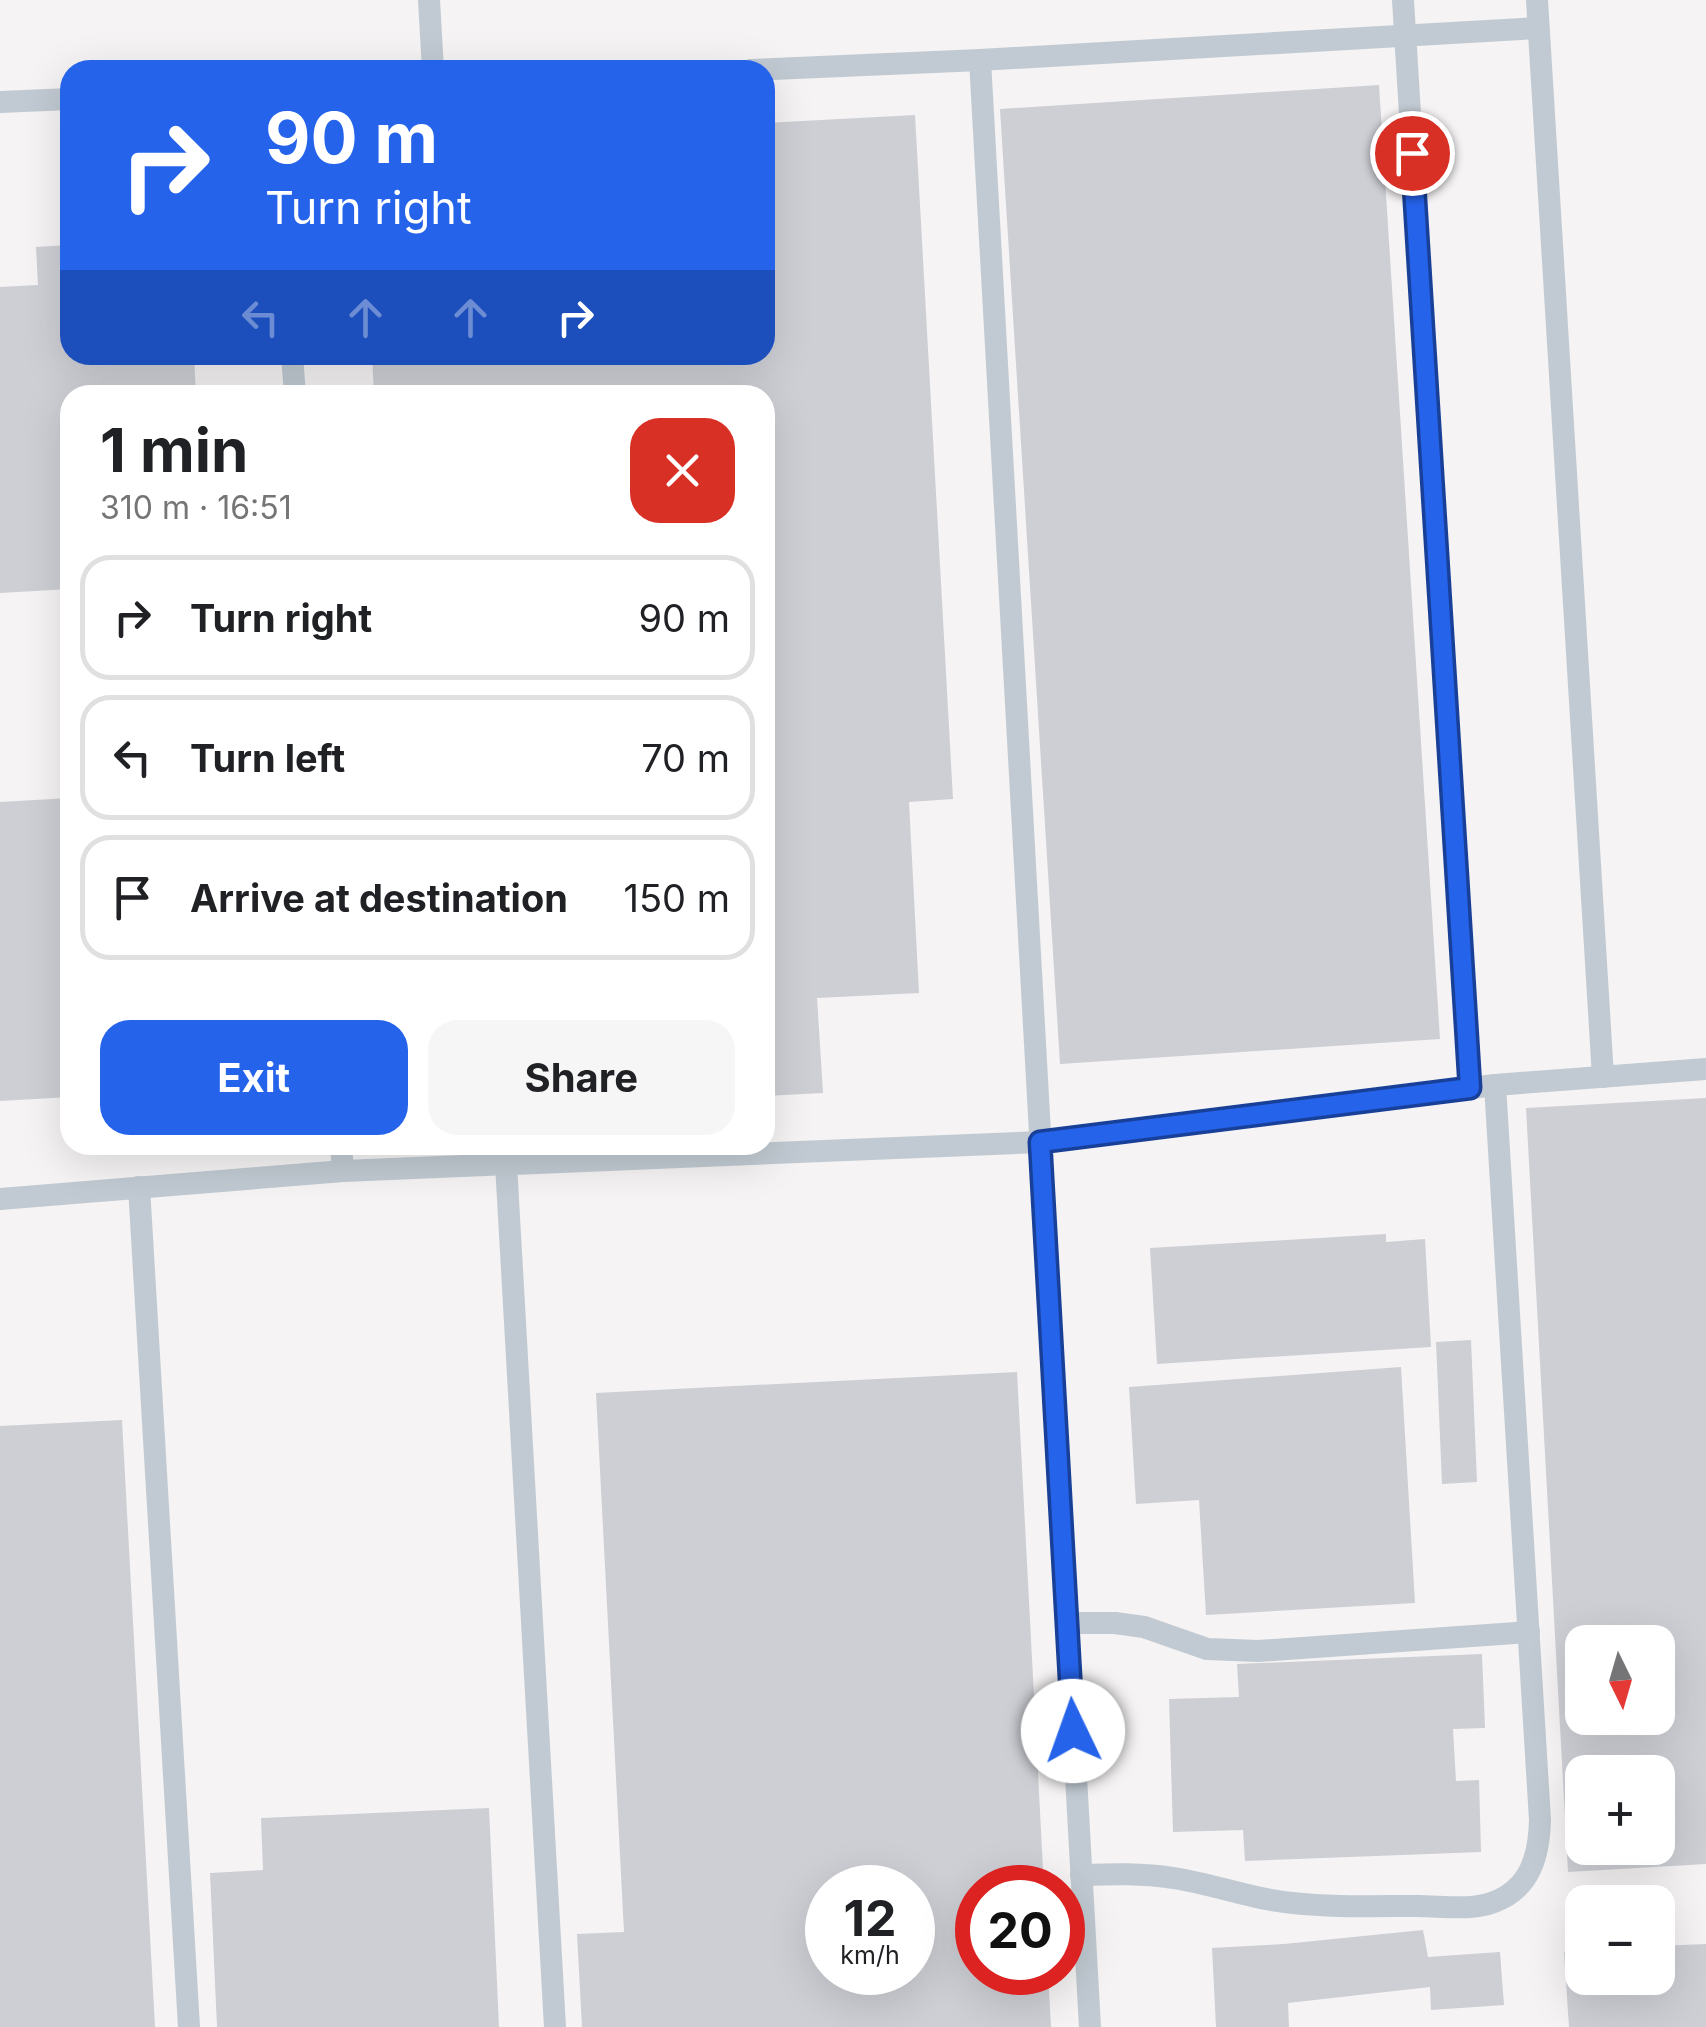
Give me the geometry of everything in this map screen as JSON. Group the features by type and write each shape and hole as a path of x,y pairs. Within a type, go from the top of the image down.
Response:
{"lane":[{"path":"429,0 432,60"},
{"path":"1403,0 1470,1088"},
{"path":"1536,0 1603,1077"},
{"path":"775,69 1538,28"},
{"path":"980,60 1080,1865"},
{"path":"0,102 60,99"},
{"path":"775,1153 1040,1142 1495,1085 1706,1069"},
{"path":"1085,1875 1174,1878 1274,1900 1333,1906 1469,1906 1494,1902 1515,1890 1530,1872 1539,1849 1540,1820 1495,1085"},
{"path":"342,1155 343,1171"},
{"path":"0,1198 343,1171 724,1155"},
{"path":"506,1164 555,2027"},
{"path":"139,1187 188,2027"},
{"path":"1067,1623 1144,1626 1207,1649 1258,1651 1529,1632"},
{"path":"1085,1943 1090,2027"}],"building":[{"path":"1379,85 1440,1039 1060,1064 1000,109"},
{"path":"915,115 953,799 909,802 919,993 817,998 823,1093 775,1095 775,385 374,385 372,365 775,365 775,122"},
{"path":"60,246 60,365 194,365 196,385 60,385 60,590 0,593 0,287 38,285 36,247"},
{"path":"60,799 60,1098 0,1101 0,802"},
{"path":"1706,1098 1706,1864 1568,1872 1568,1865 1675,1865 1675,1755 1565,1755 1565,1817 1526,1108"},
{"path":"1386,1234 1386,1242 1425,1239 1431,1347 1157,1364 1150,1248"},
{"path":"1471,1340 1477,1482 1442,1484 1436,1342"},
{"path":"1401,1367 1415,1603 1206,1615 1199,1500 1136,1504 1129,1387"},
{"path":"1017,1372 1043,1865 955,1865 955,1995 1049,1995 1051,2027 582,2027 577,1934 624,1932 596,1393"},
{"path":"122,1420 155,2027 0,2027 0,1426"},
{"path":"1482,1654 1485,1728 1453,1729 1456,1781 1479,1780 1481,1852 1245,1861 1243,1830 1173,1832 1169,1699 1239,1697 1237,1664"},
{"path":"489,1808 499,2027 217,2027 210,1873 263,1870 261,1818"},
{"path":"1423,1930 1428,1957 1500,1952 1504,2005 1431,2010 1430,1987 1288,2003 1289,2027 1216,2027 1212,1948"},
{"path":"1706,1944 1706,2027 1569,2027 1567,1995 1675,1995 1675,1945"}],"route":[{"path":"1073,1731 1040,1142 1470,1088 1412,153"}]}
